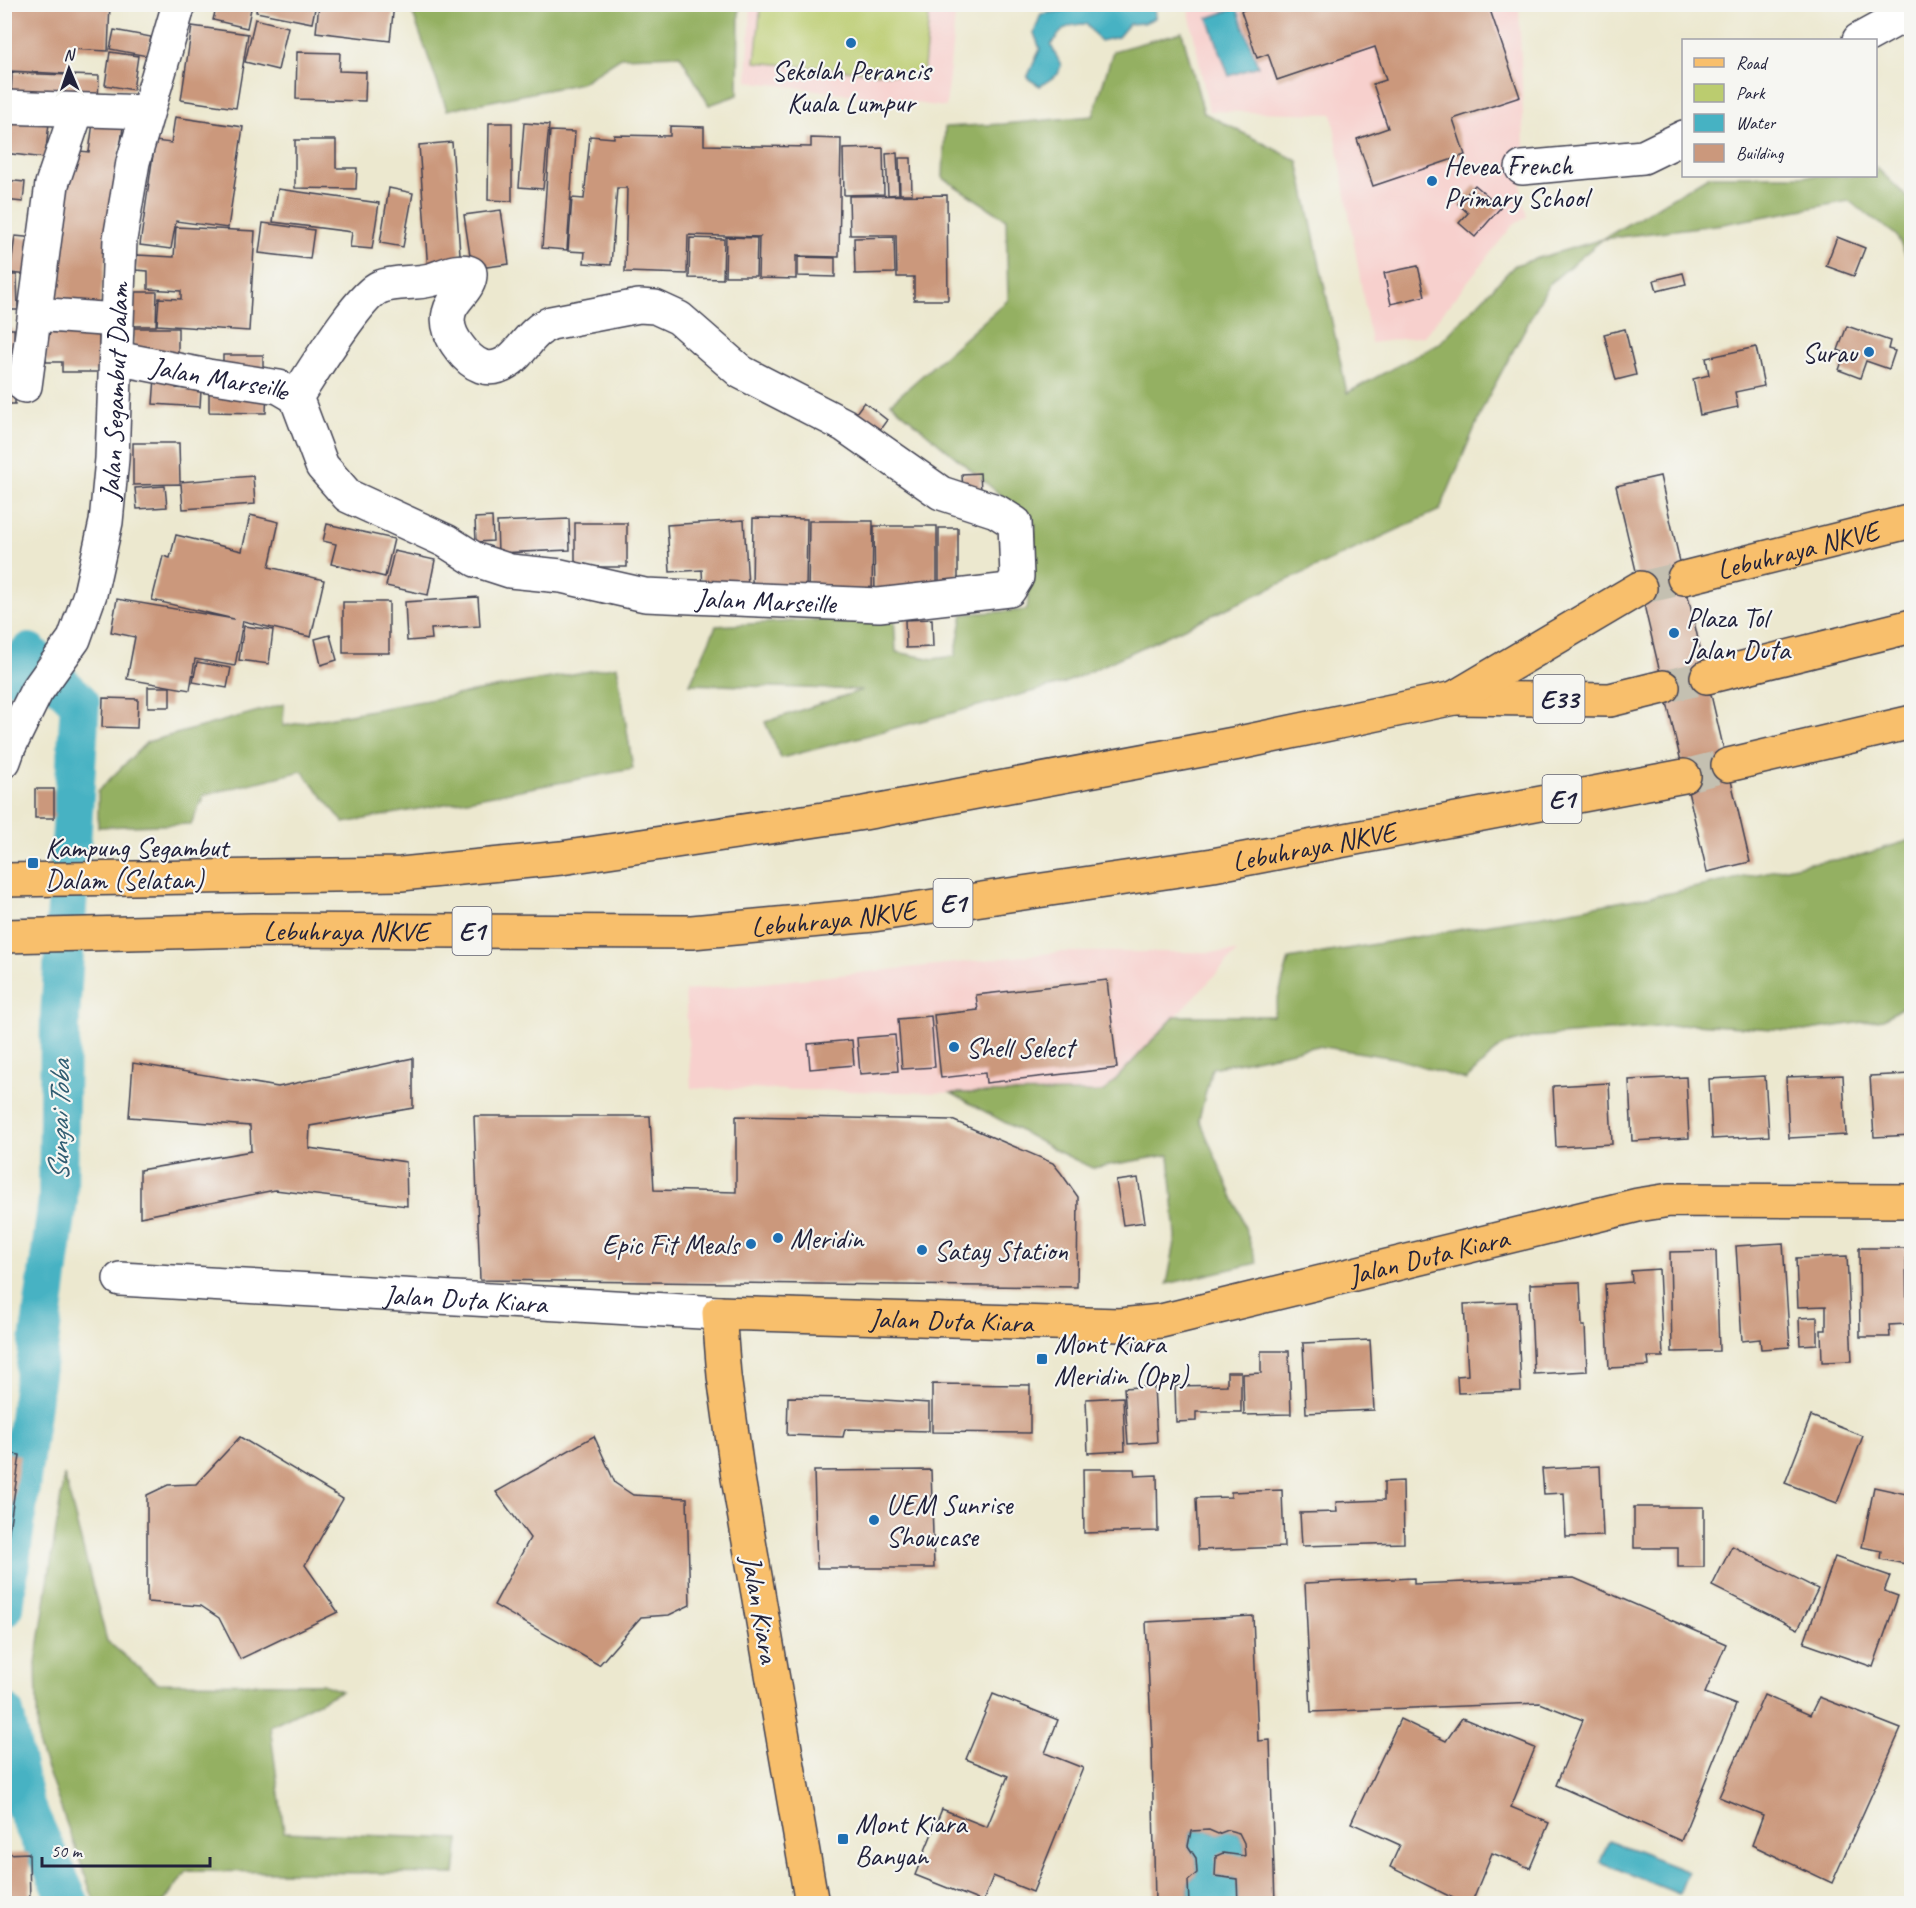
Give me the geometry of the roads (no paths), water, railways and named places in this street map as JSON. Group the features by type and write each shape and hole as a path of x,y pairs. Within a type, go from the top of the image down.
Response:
{"main road":[{"name":"Lebuhraya NKVE","path":"1684,578 1911,521"},
{"name":"Lebuhraya NKVE","path":"4,880 401,874 573,856 864,813 1239,743 1454,698 1640,588"},
{"path":"1707,677 1911,626"},
{"name":"E33","path":"1454,698 1610,700 1663,687"},
{"path":"1728,765 1911,722"},
{"name":"Lebuhraya NKVE","path":"4,936 252,930 692,932 873,915 1213,865 1684,776"},
{"name":"Jalan Duta Kiara","path":"719,1313 1120,1325 1161,1322 1638,1205 1670,1200 1911,1202"},
{"name":"Jalan Kiara","path":"719,1313 724,1376 738,1478 812,1904"}],"street":[{"name":"Jalan Segambut Dalam","path":"4,761 36,692 74,639 90,594 106,522 112,459 120,239 133,162 179,4"},
{"path":"1861,39 1911,11"},
{"path":"4,107 147,112"},
{"path":"26,386 52,184 77,110"},
{"path":"1522,168 1643,157 1682,138"},
{"name":"Jalan Marseille","path":"116,358 279,387 296,397 322,465 348,496 446,541 476,560 510,571 561,576 645,595 879,605 1009,590 1017,577 1015,523 996,511 941,494 844,425 741,372 679,318 655,307 639,306 551,323 539,330 510,361 485,368 469,361 452,337 448,320 449,310 470,281 470,273 462,271 424,282 382,286 370,292 296,397"},
{"path":"34,314 116,320"},
{"name":"Jalan Duta Kiara","path":"120,1279 719,1313"}],"water":[{"path":"1087,4 1152,7 1155,18 1144,23 1129,24 1118,37 1100,41 1086,24 1069,26 1051,45 1061,65 1058,74 1040,86 1027,78 1040,49 1034,33 1041,14 1081,8"},
{"path":"1237,8 1258,66 1229,76 1208,18"},
{"path":"1209,1830 1218,1834 1228,1830 1239,1833 1244,1843 1245,1856 1216,1876 1237,1879 1238,1903 1189,1903 1188,1881 1197,1873 1196,1858 1188,1846 1191,1831"},
{"path":"1609,1840 1688,1871 1679,1894 1600,1862"}],"waterway":[{"name":"Sungai Toba","path":"4,675 12,673 29,653 80,703 60,1017 58,1200 4,1607"},
{"name":"Sungai Toba","path":"4,1713 24,1804 70,1904"}],"tunnel":[{"path":"1640,588 1684,578"},
{"path":"1663,687 1707,677"},
{"path":"1684,776 1728,765"}],"place":[{"name":"Sekolah Perancis Kuala Lumpur","path":"851,43"},
{"name":"Hevea French Primary School","path":"1432,181"},
{"name":"Surau","path":"1869,352"},
{"name":"Plaza Tol Jalan Duta","path":"1674,633"},
{"name":"Kampung Segambut Dalam (Selatan)","path":"33,863"},
{"name":"Shell Select","path":"954,1047"},
{"name":"Meridin","path":"778,1238"},
{"name":"Epic Fit Meals","path":"751,1244"},
{"name":"Satay Station","path":"922,1250"},
{"name":"Mont Kiara Meridin (Opp)","path":"1042,1359"},
{"name":"UEM Sunrise Showcase","path":"874,1520"},
{"name":"Mont Kiara Banyan","path":"843,1839"}]}
